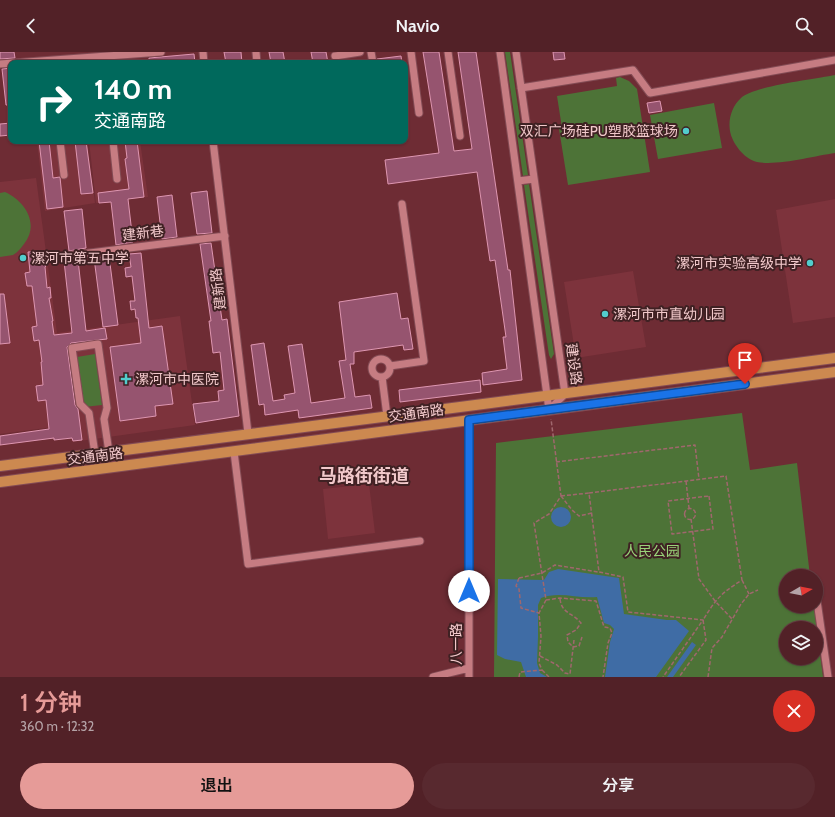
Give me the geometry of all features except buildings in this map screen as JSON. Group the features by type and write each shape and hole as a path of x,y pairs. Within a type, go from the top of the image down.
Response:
{"main road":[{"name":"交通南路","path":"0,466 248,433 548,397 835,358"},
{"name":"交通南路","path":"0,482 835,372"},
{"path":"387,416 389,431"}],"street":[{"path":"54,60 161,52"},
{"path":"335,57 360,52"},
{"path":"411,52 419,113"},
{"path":"448,52 460,136"},
{"path":"500,52 549,410"},
{"name":"建设路","path":"516,52 565,394 549,410"},
{"path":"521,88 633,70 650,93 835,60"},
{"path":"60,144 64,175"},
{"path":"113,144 117,179"},
{"name":"建新路","path":"214,144 248,433"},
{"path":"518,181 534,179"},
{"path":"390,366 424,360 402,204"},
{"name":"建新巷","path":"66,256 225,236"},
{"path":"95,454 89,413 80,404 72,348 98,344 107,408 104,419 109,452"},
{"path":"381,359 387,361 390,366 389,372 382,377 376,375 373,371 374,363 381,359"},
{"path":"382,377 387,416"},
{"name":"八一路","path":"469,420 470,677"},
{"path":"234,452 248,564 420,541"},
{"path":"819,613 828,677"},
{"path":"433,677 469,668"}],"path":[{"path":"549,410 561,496 572,510 580,516 592,513"},
{"path":"556,462 695,445 699,480"},
{"path":"561,496 726,476 742,580 749,594"},
{"path":"686,481 689,508 684,515 691,520 699,579 715,601 732,620"},
{"path":"589,493 599,572"},
{"path":"549,677 542,670 539,663 541,636 539,613 546,600 534,523 549,514 561,496"},
{"path":"709,496 713,530 672,534 668,501 688,499 709,496"},
{"path":"689,508 696,513 691,520"},
{"path":"539,613 521,608 521,601 519,597 520,590 516,586 519,578 542,573 555,566 623,577 628,612 703,620"},
{"path":"663,677 715,601 723,592 742,580"},
{"path":"708,677 712,648 722,638 741,604 749,594 758,590"},
{"path":"546,600 560,598 596,601 604,626 610,628 612,633 608,643 603,677"},
{"path":"560,598 561,606 564,611 576,617 580,623 576,630 567,635 568,642 573,647"},
{"path":"679,677 706,640 703,620"},
{"path":"573,647 579,646 582,637"},
{"path":"540,656 557,665 565,673 570,674 574,640"},
{"path":"519,677 520,672 542,670"}],"shaded area":[{"path":"37,144 87,144 95,203 45,211"},
{"path":"89,144 140,144 148,197 96,203"},
{"path":"36,178 57,333 180,316 195,425 72,442 69,425 0,434 0,182"},
{"name":"漯河市实验高级中学","path":"835,199 835,317 793,323 776,210"},
{"name":"漯河市市直幼儿园","path":"633,271 646,347 576,358 564,282"},
{"path":"369,484 375,533 328,539 323,489"}],"green space":[{"path":"505,52 510,52 528,175 523,176"},
{"path":"835,75 835,153 785,162 765,163 757,162 748,158 739,150 731,136 730,122 731,113 741,98 758,90"},
{"path":"620,77 629,81 637,89 650,172 568,185 559,129 562,128 557,96 617,86 616,78"},
{"name":"双汇广场硅PU塑胶篮球场","path":"714,103 722,148 658,159 650,115"},
{"path":"529,184 554,354 551,359 549,355 524,185"},
{"path":"5,192 19,201 24,207 28,214 31,229 29,236 17,252 13,255 0,257 0,193"},
{"path":"95,354 102,405 84,407 77,357"},
{"name":"人民公园","path":"742,413 750,470 797,463 809,569 779,569 779,613 815,613 816,621 779,621 779,665 821,665 823,677 494,677 496,443"}],"water":[{"path":"561,507 568,510 571,517 568,524 561,527 554,524 551,517 554,510"},
{"path":"558,569 619,578 624,614 676,620 689,631 656,677 605,677 610,642 614,629 610,625 604,623 597,597 555,595 541,598 538,605 537,663 540,673 547,677 526,677 521,662 505,659 497,655 498,579 544,580 549,572"},
{"path":"692,642 696,645 673,677 667,677"}],"place":[{"name":"双汇广场硅PU塑胶篮球场","path":"686,131"},
{"name":"漯河市第五中学","path":"23,258"},
{"name":"漯河市实验高级中学","path":"810,263"},
{"name":"漯河市市直幼儿园","path":"605,314"},
{"name":"漯河市中医院","path":"126,379"}],"district":[{"name":"马路街街道","path":"364,476"}],"route":[{"path":"469,591 469,420 745,384"}]}
